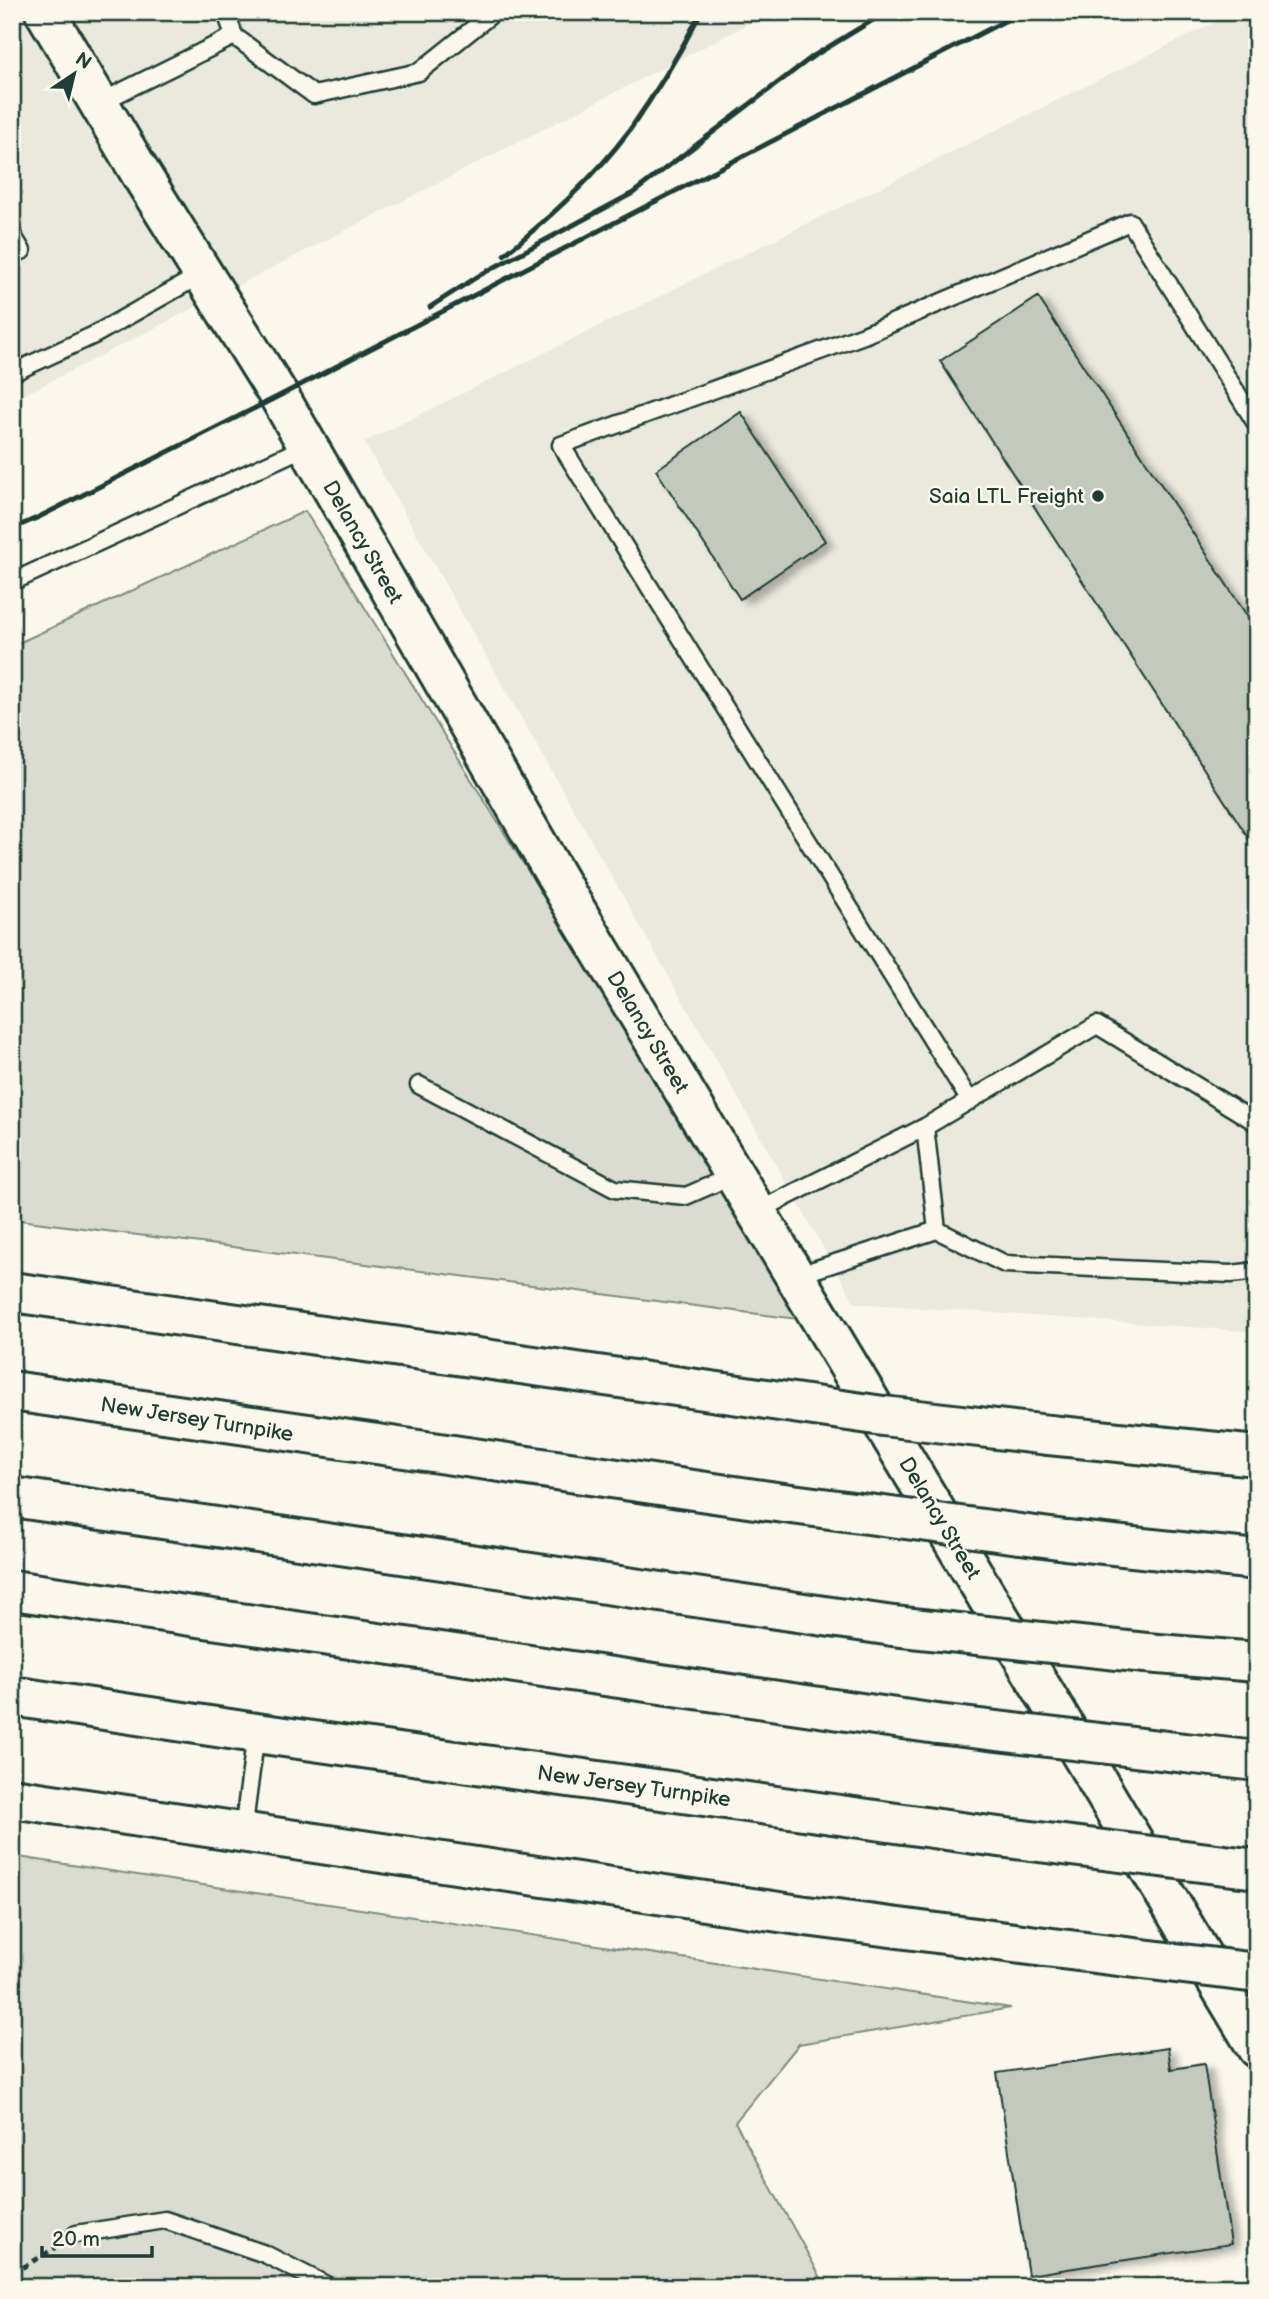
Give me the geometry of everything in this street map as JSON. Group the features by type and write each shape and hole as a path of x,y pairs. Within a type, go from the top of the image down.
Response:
{"main road":[{"name":"Delancy Street","path":"45,12 307,446 554,873 1257,2048"},
{"path":"12,1292 883,1416 1257,1455"},
{"name":"New Jersey Turnpike","path":"12,1391 769,1501 1066,1540 1257,1560"},
{"path":"12,1497 893,1626 1257,1662"},
{"path":"12,1590 937,1724 1257,1761"},
{"name":"New Jersey Turnpike","path":"12,1696 975,1834 1257,1870"},
{"path":"12,1798 806,1916 1257,1973"}],"lane":[{"path":"226,12 233,36 314,95 419,72 494,12"},
{"path":"99,103 233,36"},
{"path":"970,1101 561,445 864,335 1130,222 1257,425"},
{"path":"12,234 22,251"},
{"path":"12,373 94,335 202,274"},
{"path":"12,582 307,446"},
{"path":"756,1212 925,1127 1097,1025 1257,1123"},
{"path":"419,1085 615,1189 685,1196 734,1175"},
{"path":"925,1127 937,1230"},
{"path":"795,1276 937,1230 1004,1264 1231,1274 1257,1271"},
{"path":"243,1832 256,1733"},
{"path":"76,2234 165,2220 265,2254 330,2287"}],"path":[{"path":"12,2274 76,2234"}],"shaded area":[{"path":"12,12 772,12 12,401"},
{"path":"1236,12 1257,12 1257,1332 855,1303 364,442"},
{"path":"305,511 806,1320 12,1219 12,646"},
{"path":"12,1856 1011,2008 799,2044 735,2122 826,2287 12,2287"}],"building":[{"name":"Saia LTL Freight","path":"1038,297 1257,631 1257,851 940,361"},
{"path":"741,412 825,541 740,599 656,470"},
{"path":"1168,2048 1171,2069 1204,2064 1231,2244 1028,2275 997,2073"}],"railway":[{"path":"504,255 570,197 629,131 676,58 701,12"},
{"path":"430,307 480,275 633,193 812,57 886,12"},
{"path":"12,529 279,396 1022,12"}],"place":[{"name":"Saia LTL Freight","path":"1098,496"}]}
